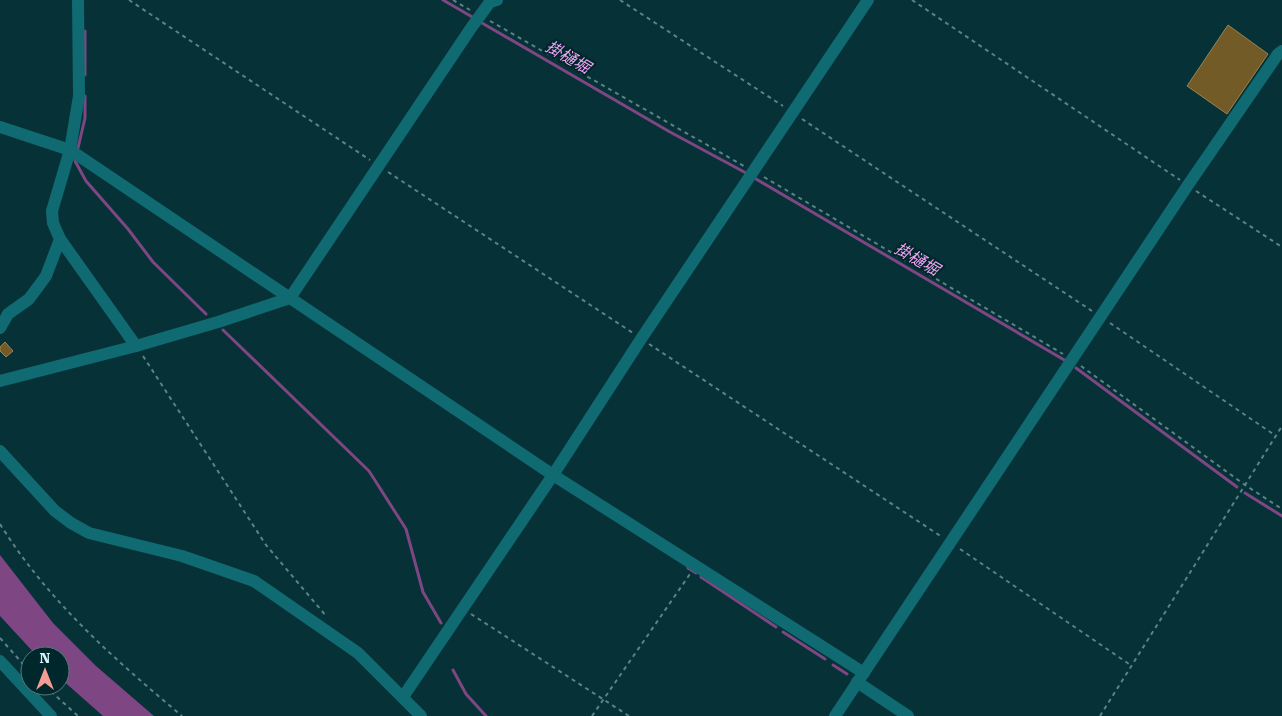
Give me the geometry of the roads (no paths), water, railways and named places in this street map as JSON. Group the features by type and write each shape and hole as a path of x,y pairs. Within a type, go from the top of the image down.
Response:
{"street":[{"path":"78,0 79,96 70,150 52,211 53,223 60,239 136,346"},
{"path":"0,381 136,346 290,298 478,19 490,2 497,0"},
{"path":"403,696 553,475 641,339 868,0"},
{"path":"835,716 1188,186 1278,54 1282,51"},
{"path":"0,127 70,150 553,475 695,565 860,678 908,716"},
{"path":"0,328 8,314 29,298 46,276 60,239"},
{"path":"0,451 55,511 89,533 182,556 254,582 358,653 421,716"},
{"path":"0,661 51,716"}],"waterway":[{"name":"掛樋堀","path":"443,0 474,18"},
{"name":"掛樋堀","path":"482,23 670,132 746,173"},
{"path":"85,31 85,75"},
{"path":"78,148 85,118 85,96"},
{"path":"75,161 86,181 128,229 153,262 206,314"},
{"name":"掛樋堀","path":"756,179 1066,361"},
{"path":"223,330 369,471 406,529 423,592 441,623"},
{"name":"掛樋堀","path":"1076,368 1237,487"},
{"name":"掛樋堀","path":"1245,493 1282,516"},
{"path":"688,568 696,573"},
{"path":"701,577 776,627"},
{"path":"783,632 825,659"},
{"path":"833,665 847,674"},
{"path":"453,670 466,694 486,716"}]}
